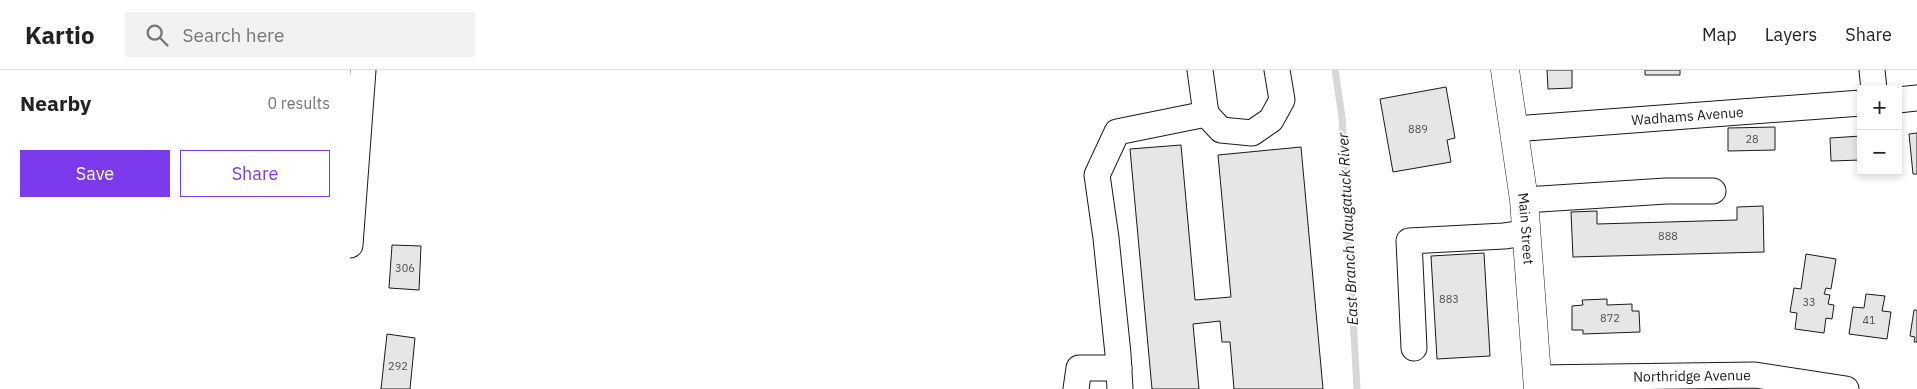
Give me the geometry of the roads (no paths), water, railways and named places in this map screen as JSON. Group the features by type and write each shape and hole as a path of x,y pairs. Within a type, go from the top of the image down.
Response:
{"main road":[{"name":"Main Street","path":"1505,70 1524,200 1537,383"}],"street":[{"path":"350,245 363,70"},
{"path":"1200,70 1206,114 1221,130 1252,133 1271,120 1282,100 1277,70"},
{"path":"1872,70 1874,85"},
{"path":"1902,100 1917,98"},
{"name":"Wadhams Avenue","path":"1514,129 1857,102"},
{"path":"1076,389 1078,368 1119,379 1106,238 1097,176 1117,132 1206,114"},
{"path":"1524,200 1666,191 1713,191"},
{"path":"1414,348 1409,241 1526,233"},
{"name":"Northridge Avenue","path":"1537,383 1755,374 1846,389"}],"waterway":[{"name":"East Branch Naugatuck River","path":"1335,70 1342,117 1357,389"}]}
